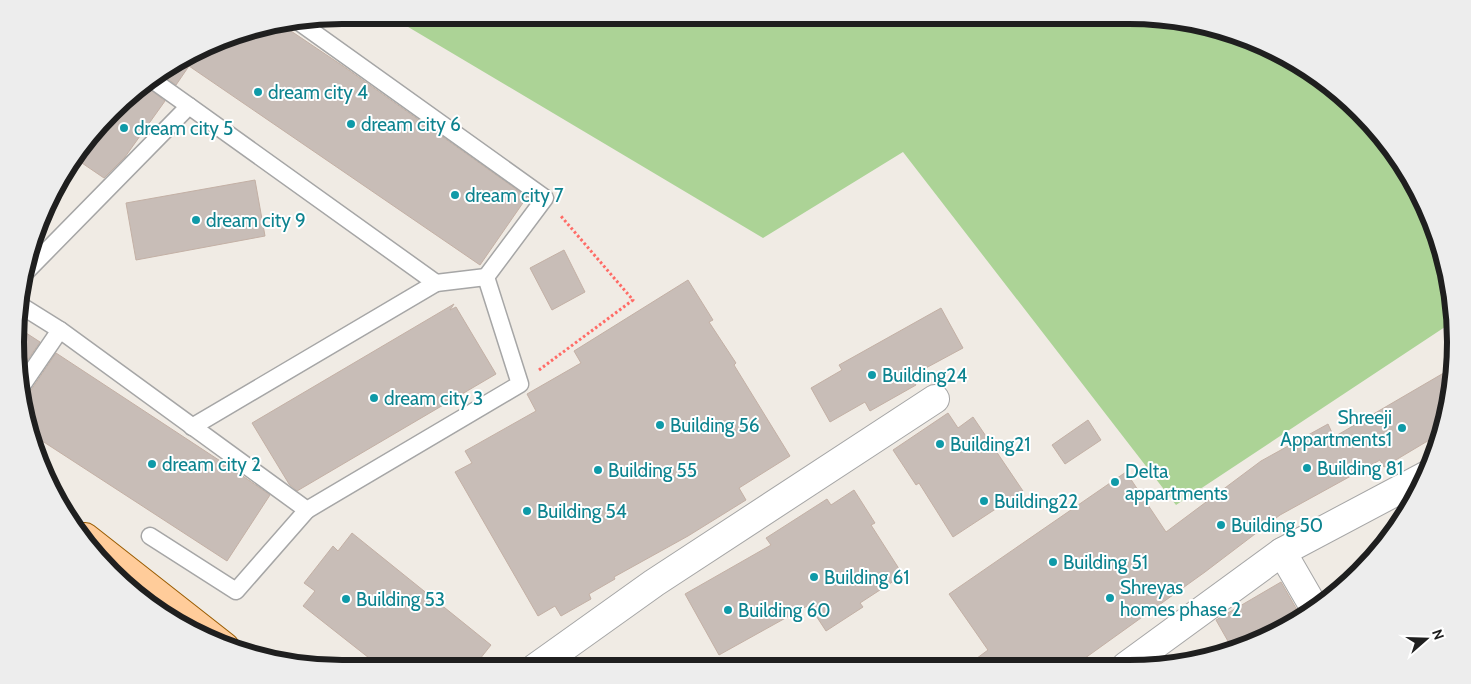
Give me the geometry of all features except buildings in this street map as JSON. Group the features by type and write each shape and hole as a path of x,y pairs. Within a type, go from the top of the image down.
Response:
{"main road":[{"path":"111,560 137,584 191,622"}],"street":[{"path":"546,660 654,583 934,399"},
{"path":"1134,660 1282,552 1415,482"},
{"path":"1282,552 1311,603"}],"lane":[{"path":"192,427 436,284 486,277 545,198 304,26"},
{"path":"157,83 436,284"},
{"path":"34,264 189,106"},
{"path":"150,536 236,591 307,510 520,384 486,277"},
{"path":"25,308 60,330 307,510"},
{"path":"26,380 60,330"}],"path":[{"path":"520,384 633,300 545,198"}],"green space":[{"path":"403,24 1150,24 1171,26 1211,35 1251,48 1306,77 1354,117 1381,148 1405,183 1423,220 1441,280 1447,326 1176,505 903,152 763,238"}],"place":[{"name":"dream city 4","path":"258,92"},
{"name":"dream city 6","path":"351,124"},
{"name":"dream city 5","path":"124,128"},
{"name":"dream city 7","path":"455,195"},
{"name":"dream city 9","path":"196,220"},
{"name":"Building24","path":"872,375"},
{"name":"dream city 3","path":"374,398"},
{"name":"Building 56","path":"660,425"},
{"name":"Shreeji Appartments1","path":"1402,428"},
{"name":"Building21","path":"940,444"},
{"name":"dream city 2","path":"152,464"},
{"name":"Building 81","path":"1307,468"},
{"name":"Building 55","path":"598,470"},
{"name":"Delta appartments","path":"1115,482"},
{"name":"Building22","path":"984,501"},
{"name":"Building 54","path":"527,511"},
{"name":"Building 50","path":"1221,525"},
{"name":"Building 51","path":"1053,562"},
{"name":"Building 61","path":"814,577"},
{"name":"Shreyas homes phase 2","path":"1110,598"},
{"name":"Building 53","path":"346,599"},
{"name":"Building 60","path":"728,610"}]}
